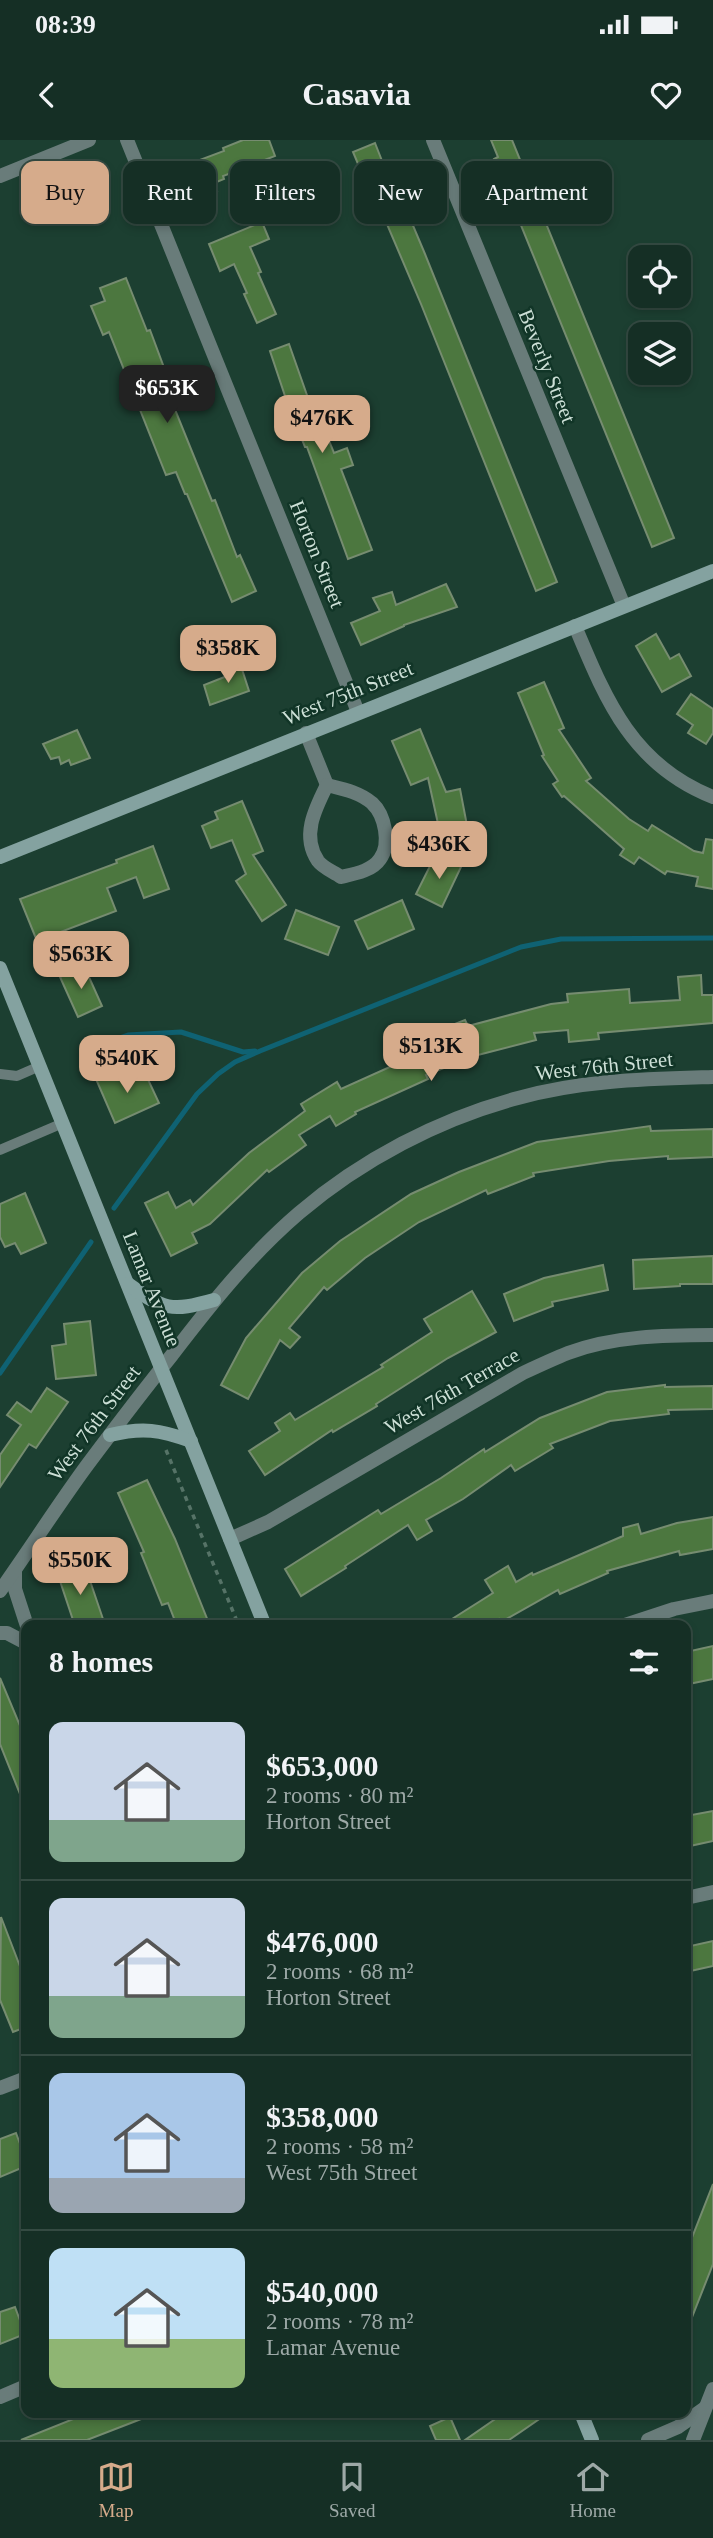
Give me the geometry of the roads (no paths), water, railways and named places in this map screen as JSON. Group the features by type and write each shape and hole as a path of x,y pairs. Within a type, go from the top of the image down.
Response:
{"street":[{"path":"0,176 89,140"},
{"name":"Horton Street","path":"127,140 358,712"},
{"name":"Beverly Street","path":"433,140 624,606"},
{"name":"West 75th Street","path":"0,857 713,570"},
{"path":"575,626 601,690 632,739 662,768 697,791 713,797"},
{"path":"306,733 327,785 313,814 309,842 319,863 341,877 362,872 380,859 386,840 383,818 373,804 351,790 327,785"},
{"name":"Lamar Avenue","path":"1,974 263,1620"},
{"name":"West 76th Street","path":"0,1591 110,1435 214,1300 268,1241 301,1212 359,1169 420,1134 457,1118 518,1098 565,1087 638,1079 713,1077"},
{"path":"127,1283 155,1303 169,1307 186,1308 214,1300"},
{"name":"West 76th Terrace","path":"230,1539 268,1522 523,1373 568,1353 625,1340 713,1335"},
{"path":"110,1435 135,1429 155,1430 191,1441"},
{"path":"15,1571 15,1588 25,1620"},
{"path":"640,1620 674,1609 713,1601"},
{"path":"0,1633 7,1633 21,1640"},
{"path":"691,1897 713,1892"},
{"path":"0,2088 21,2080"},
{"path":"0,2397 21,2388"},
{"path":"693,2440 713,2389"},
{"path":"691,2418 705,2408"},
{"path":"583,2418 592,2440"},
{"path":"648,2440 678,2427 691,2418"}],"lane":[{"path":"0,1074 17,1076 40,1066"},
{"path":"0,1150 63,1123"}],"waterway":[{"path":"114,1208 197,1094 235,1062 521,947 561,939 713,938"},
{"path":"82,1051 128,1035 181,1032 243,1052 255,1051"},
{"path":"0,1373 91,1242"}]}
